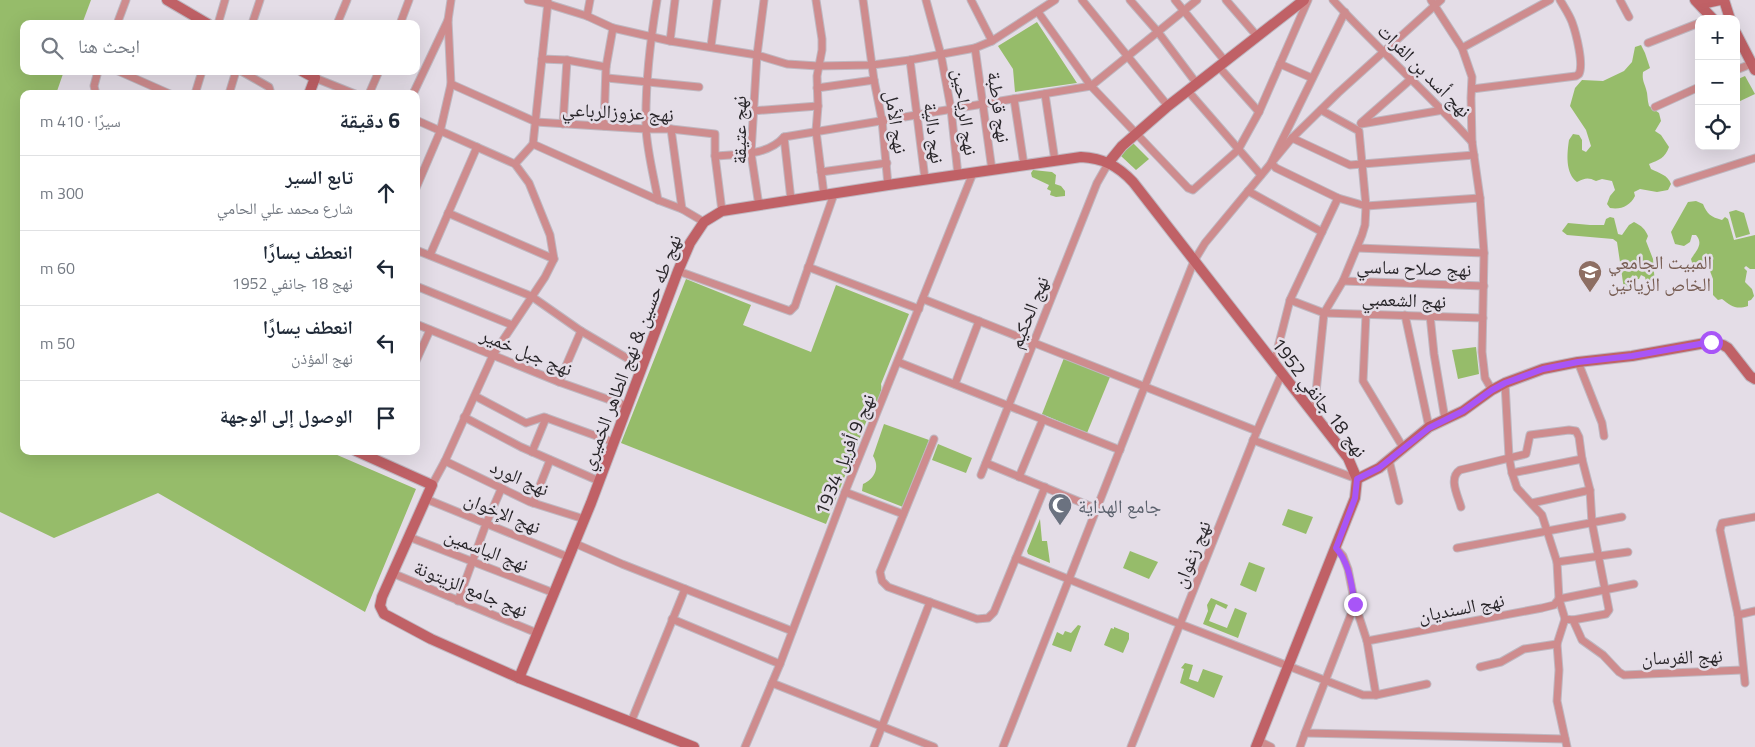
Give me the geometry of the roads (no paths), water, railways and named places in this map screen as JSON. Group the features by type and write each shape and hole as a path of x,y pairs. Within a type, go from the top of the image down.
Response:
{"street":[{"path":"119,20 126,0"},
{"path":"168,0 181,3 203,20"},
{"path":"219,20 225,0"},
{"path":"253,20 260,0"},
{"path":"339,20 347,0"},
{"path":"402,20 409,0"},
{"path":"420,179 440,132 451,84 448,20 452,0"},
{"path":"528,0 548,2 613,28 651,37 757,55 787,64 818,66 872,64 910,60 975,48 992,41 1055,0"},
{"path":"587,16 590,0"},
{"path":"658,0 651,37 647,82 646,129 658,200"},
{"path":"670,41 675,0"},
{"path":"711,46 717,0"},
{"name":"نهج عتيقة","path":"758,206 751,153 752,111 764,0"},
{"path":"678,271 788,311 795,306 829,194 821,172 816,131 818,66 821,57 822,38 816,0"},
{"name":"نهج الأمل","path":"862,0 882,120 888,185"},
{"name":"نهج الرياحين","path":"926,0 951,109 958,175"},
{"path":"971,0 992,41"},
{"path":"1040,0 1045,7"},
{"path":"1082,0 1168,106"},
{"path":"1130,0 1158,32 1197,84"},
{"path":"1175,0 1259,112"},
{"path":"715,156 751,153 769,149 784,137 816,131 1091,86 1197,0"},
{"path":"1109,162 1122,146 1168,106 1304,0"},
{"path":"1038,12 1091,86 1188,188 1193,190 1238,150 1259,112 1308,0"},
{"name":"نهج أسد بن الفرات","path":"1334,0 1383,52 1443,110 1472,142"},
{"path":"1462,48 1550,0"},
{"path":"1472,89 1576,76 1579,74 1581,68 1576,38 1571,20 1560,0"},
{"path":"1620,0 1629,17"},
{"path":"1695,0 1706,3 1720,0"},
{"path":"1695,0 1709,15"},
{"path":"1724,0 1729,15"},
{"path":"1230,1 1257,36"},
{"path":"515,164 533,144 548,2"},
{"path":"1003,747 1194,261 1205,243 1292,138 1435,2 1462,48 1472,77 1472,142 1480,198 1484,253 1482,352 1485,378 1492,390"},
{"path":"1271,163 1345,12"},
{"path":"415,90 448,20"},
{"path":"1648,43 1695,25"},
{"path":"604,126 606,67 613,28"},
{"path":"1740,43 1753,67 1740,69"},
{"name":"نهج قرطبة","path":"975,48 992,170"},
{"path":"542,59 567,60 606,67"},
{"path":"564,124 567,60"},
{"name":"نهج دالية","path":"910,60 925,179"},
{"path":"1280,64 1312,78"},
{"path":"95,90 94,86 97,75"},
{"path":"127,75 161,90"},
{"path":"197,90 201,75"},
{"path":"230,90 235,75"},
{"path":"248,75 269,87 270,90"},
{"path":"310,90 316,75"},
{"path":"318,75 347,90"},
{"path":"371,90 377,75"},
{"path":"607,78 699,87"},
{"path":"1314,412 1324,313 1343,281 1362,235 1366,206 1359,127 1411,79"},
{"path":"817,88 874,80"},
{"name":"نهج عزوزالرباعي","path":"451,84 536,122 670,129 715,134 715,156 722,211"},
{"path":"1654,107 1695,89"},
{"path":"1188,91 1261,175"},
{"path":"1045,94 1055,161"},
{"path":"1014,99 1024,166"},
{"path":"752,111 818,106"},
{"path":"1321,110 1359,127 1443,110"},
{"path":"420,122 515,164 528,183 550,235 554,259 545,277 494,355 392,573 380,601 380,606 384,614 431,639 519,678 694,747"},
{"path":"670,129 682,209"},
{"path":"784,137 791,200"},
{"path":"1292,138 1350,165 1474,155"},
{"path":"533,144 682,209 704,222"},
{"path":"430,255 478,147"},
{"name":"نهج طه حسين & نهج الطاهر الخميري","path":"519,678 599,481 678,271 696,231 704,222 722,211 925,179 1081,157 1109,162"},
{"path":"1677,183 1755,158"},
{"name":"نهج 18 جانفي 1952","path":"1109,162 1133,182 1314,412 1348,458 1357,479 1355,498 1258,744"},
{"name":"نهج الحكيم","path":"981,476 1097,183 1109,162"},
{"path":"821,172 887,163"},
{"path":"1271,163 1276,168 1338,198 1366,206 1480,198"},
{"name":"نهج 9 أفريل 1934","path":"746,747 972,173"},
{"path":"1248,191 1322,232"},
{"path":"1274,363 1290,300 1338,198"},
{"path":"448,213 554,259"},
{"path":"1357,248 1484,253"},
{"path":"420,251 531,296 581,331 642,367"},
{"path":"808,267 919,309"},
{"name":"نهج صلاح ساسي","path":"1343,281 1484,286"},
{"path":"420,288 512,325"},
{"path":"923,299 1257,431"},
{"name":"نهج الشعمبي","path":"1290,300 1324,313 1483,318"},
{"path":"1366,314 1363,381 1404,449"},
{"path":"1404,315 1429,428"},
{"path":"1430,316 1434,354 1445,419"},
{"path":"955,384 979,321"},
{"name":"نهج جبل خمير","path":"420,326 559,382 627,406"},
{"path":"420,351 430,330"},
{"path":"559,382 581,331"},
{"path":"1253,440 1357,479 1379,468 1429,428 1463,411 1492,390 1505,383 1543,369 1711,342 1728,348 1746,371 1755,379"},
{"path":"898,362 1120,450"},
{"path":"1578,362 1602,423 1604,436"},
{"name":"نهج زغوان","path":"1131,747 1253,440 1282,373"},
{"path":"1305,732 1566,743 1557,701 1559,670 1557,644 1564,619 1560,599 1557,562 1542,515 1517,488 1512,474 1509,457 1505,383"},
{"path":"475,396 526,423 546,418 613,442"},
{"path":"464,417 532,452 599,481"},
{"path":"532,452 546,418"},
{"path":"1019,477 1043,419"},
{"path":"1460,507 1454,481 1456,472 1526,454 1529,435 1569,430 1577,433 1590,490 1592,522 1609,610 1608,613 1573,620 1564,619"},
{"path":"934,439 881,568 880,577 888,587 977,619 988,618 994,612 1045,487"},
{"path":"378,456 432,485"},
{"path":"1512,474 1582,458"},
{"path":"533,503 550,460"},
{"path":"1389,460 1399,501"},
{"name":"نهج الورد","path":"444,461 533,503 584,519"},
{"path":"986,463 1097,509"},
{"path":"458,601 486,524 502,487"},
{"path":"1532,503 1590,490"},
{"path":"845,492 903,514"},
{"name":"نهج الإخوان","path":"426,499 568,557"},
{"path":"1457,548 1622,516"},
{"name":"نهج الفرسان","path":"1745,683 1742,670 1738,615 1720,526 1725,523 1755,517"},
{"name":"نهج الياسمين","path":"409,536 554,593"},
{"path":"574,543 622,564 792,631"},
{"path":"1336,548 1343,556 1348,569 1355,604 1367,641 1376,695"},
{"path":"1557,562 1628,552"},
{"path":"1016,558 1363,695 1376,695 1427,684"},
{"name":"نهج جامع الزيتونة","path":"392,573 537,633"},
{"name":"نهج السنديان","path":"1367,641 1542,608 1554,605 1560,599 1634,584"},
{"path":"630,722 685,589"},
{"path":"874,747 930,602"},
{"path":"1300,747 1355,604"},
{"path":"1738,615 1755,611"},
{"path":"672,619 780,664"},
{"name":"نهج الفرسان","path":"1573,620 1580,638 1602,654 1624,675 1742,670"},
{"path":"1480,667 1501,662 1524,649 1557,644"},
{"path":"772,683 934,747"},
{"path":"1258,744 1271,747"}],"place":[{"name":"المبيت الجامعي الخاص الزياتين","path":"1590,293"},
{"name":"جامع الهداية","path":"1060,526"}]}
